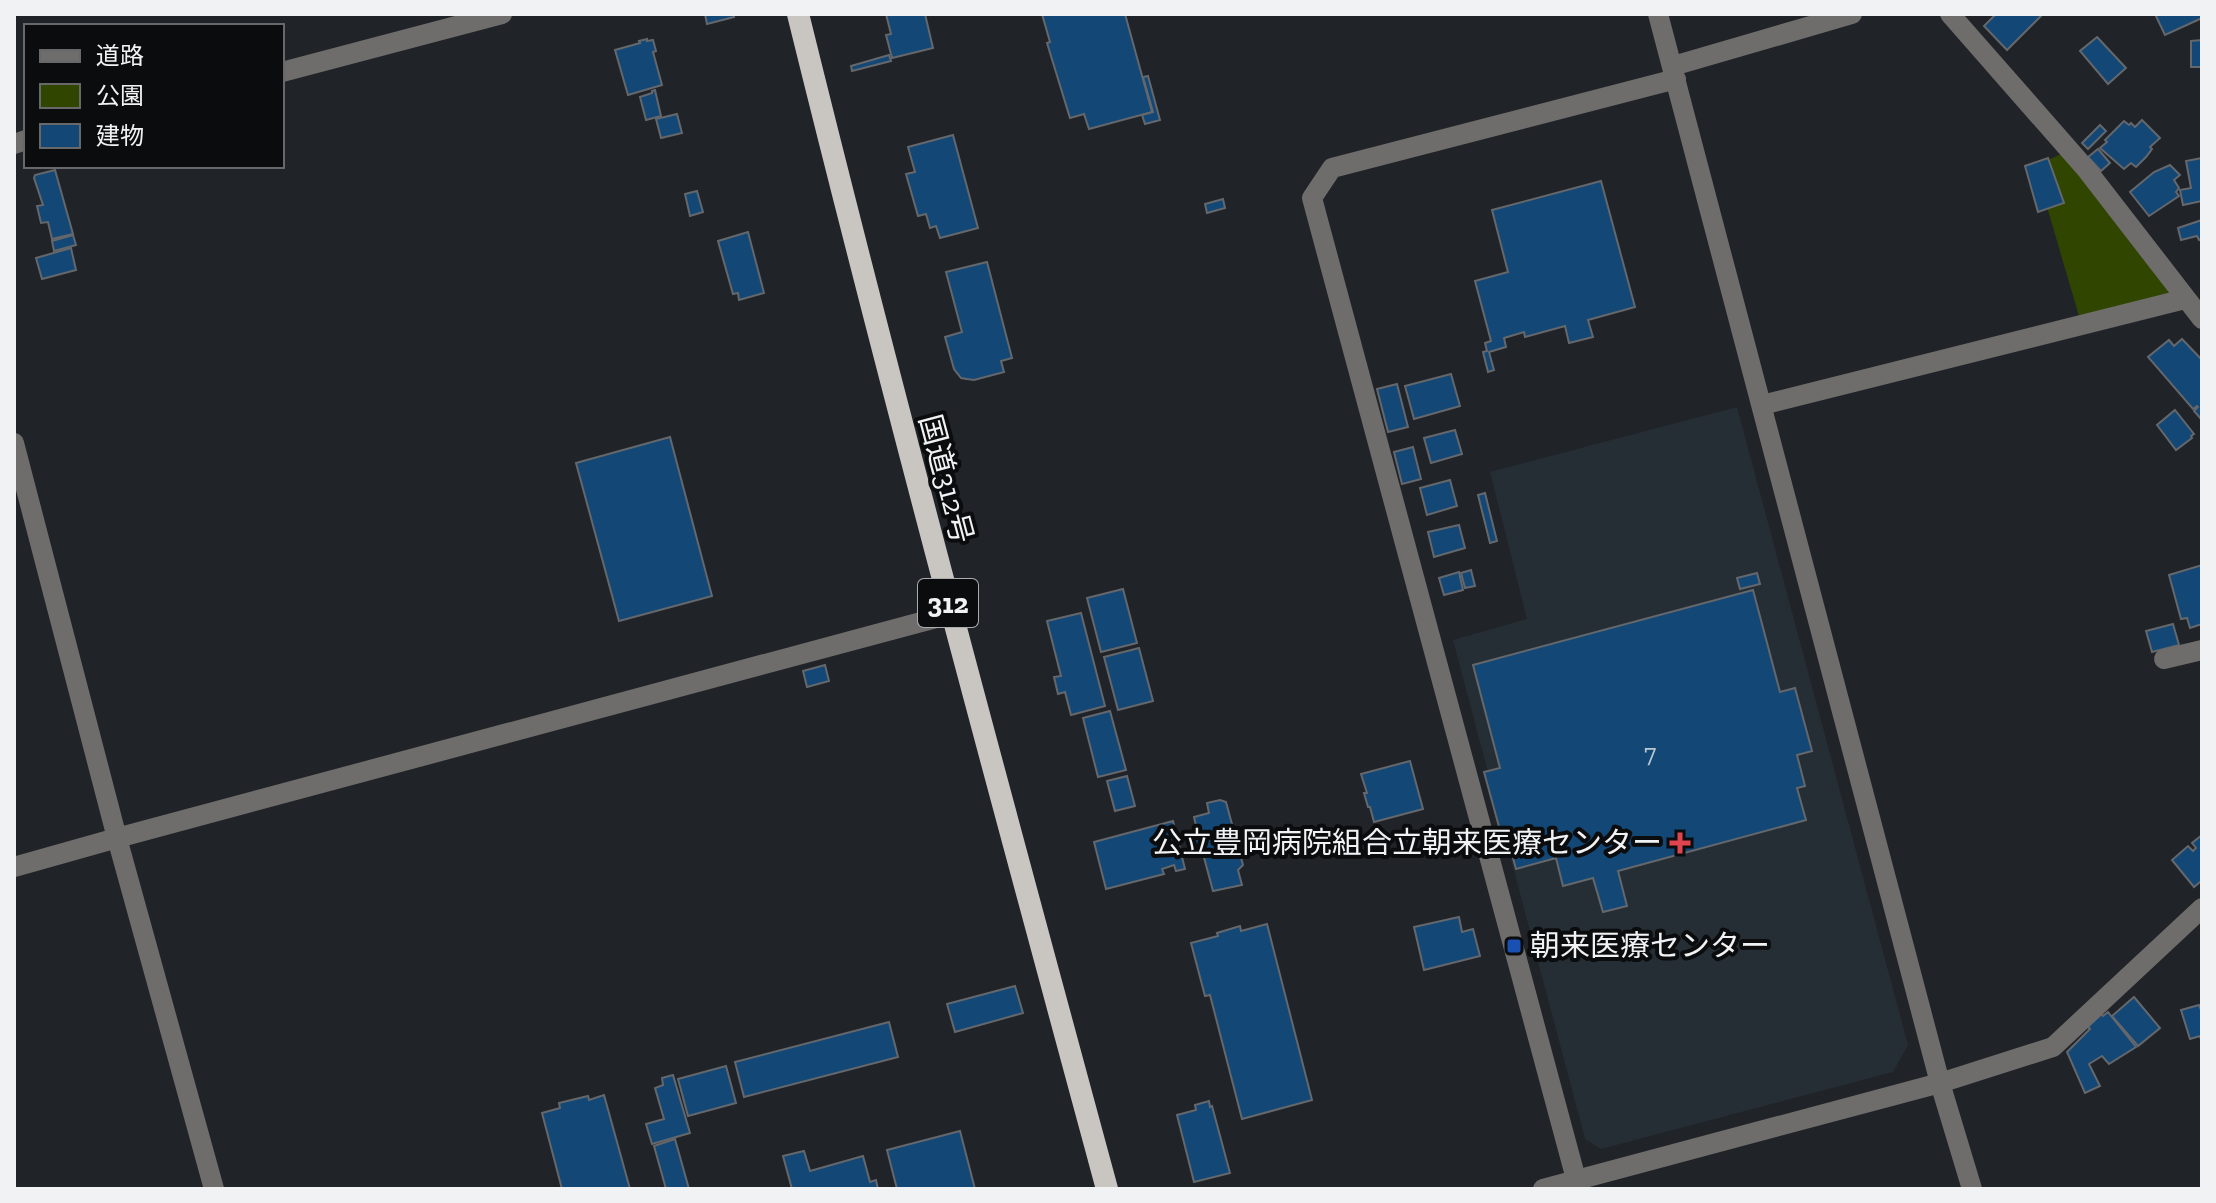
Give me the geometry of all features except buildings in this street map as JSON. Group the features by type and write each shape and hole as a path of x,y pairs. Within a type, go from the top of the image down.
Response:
{"highway":[{"name":"国道312号","path":"798,14 951,614 1107,1189"}],"street":[{"path":"284,71 502,14"},
{"path":"1658,14 1940,1083 1972,1189"},
{"path":"1576,1179 1312,198 1332,168 1674,73 1852,14"},
{"path":"1950,14 2086,169 2202,319"},
{"path":"1762,405 2185,299"},
{"path":"14,443 117,838 214,1189"},
{"path":"14,867 951,614"},
{"path":"2164,659 2202,650"},
{"path":"1543,1189 1940,1083 2053,1047 2202,908"}],"shaded area":[{"name":"公立豊岡病院組合立朝来医療センター","path":"1737,407 1908,1045 1893,1072 1601,1149 1585,1139 1453,640 1527,619 1490,472"}],"green space":[{"path":"2061,154 2185,299 2081,323 2035,166"}],"place":[{"name":"公立豊岡病院組合立朝来医療センター","path":"1680,843"},
{"name":"朝来医療センター","path":"1514,946"}]}
